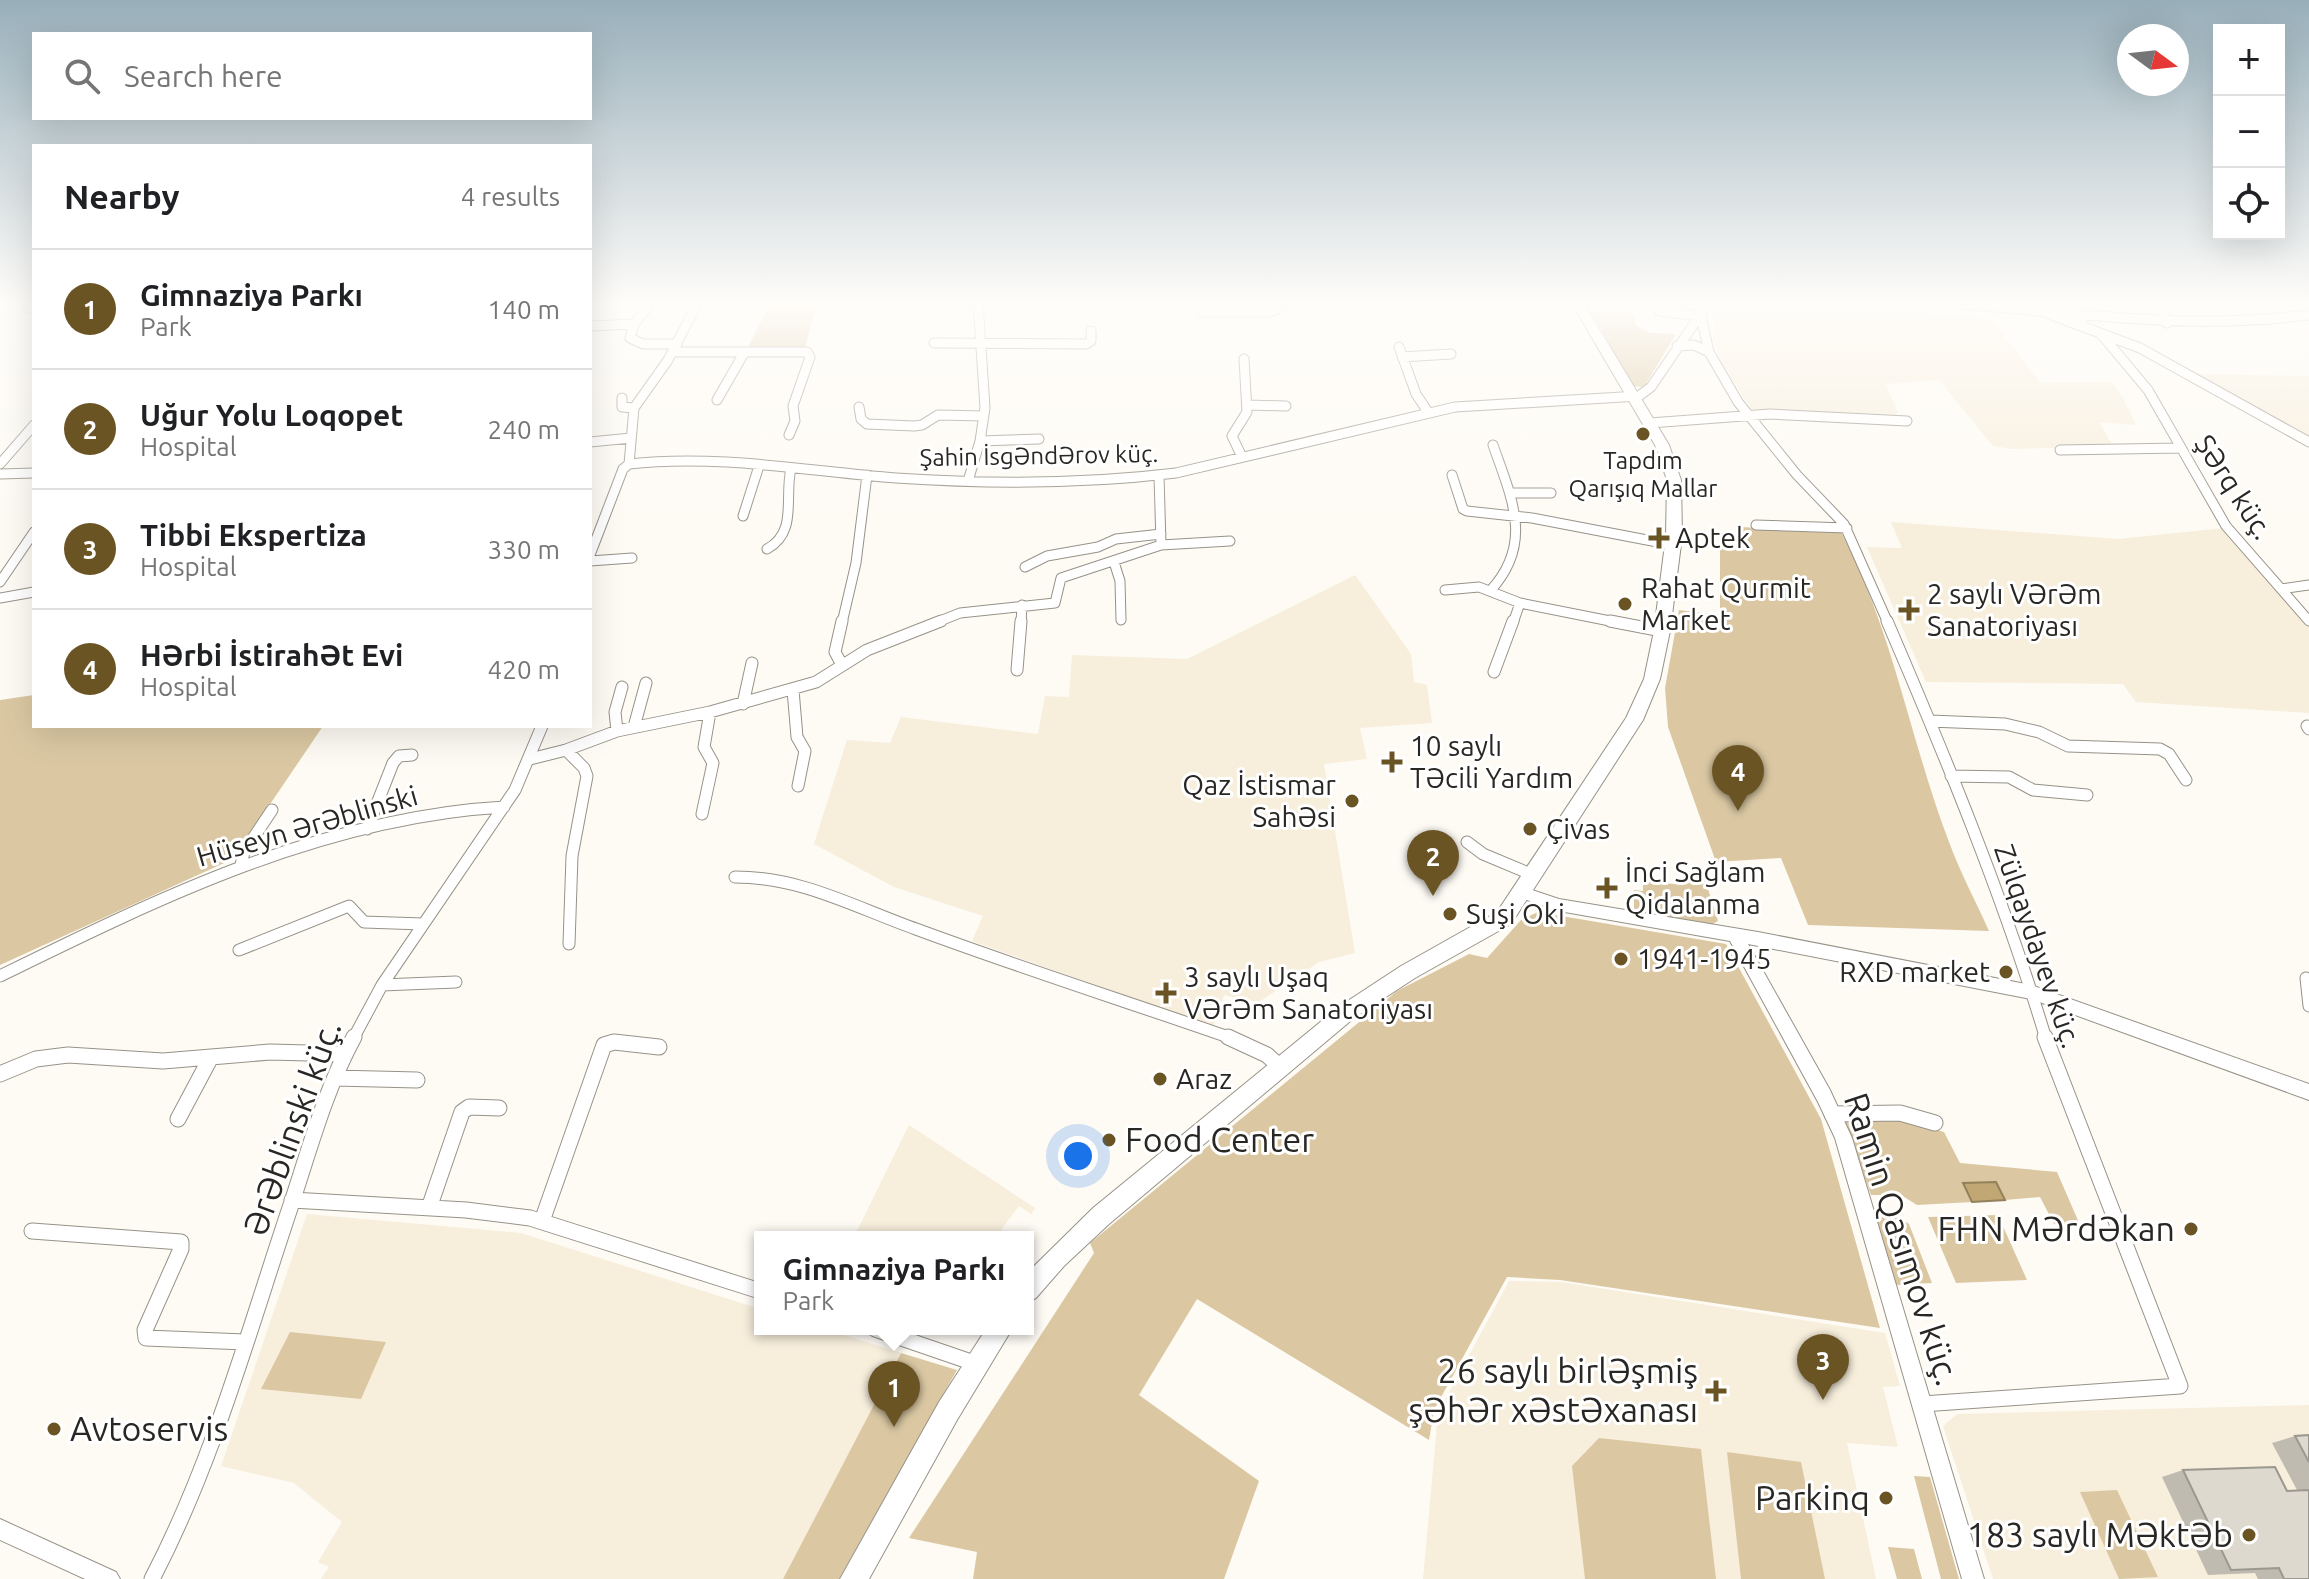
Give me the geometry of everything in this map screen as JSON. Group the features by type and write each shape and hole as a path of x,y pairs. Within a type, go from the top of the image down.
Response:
{"main road":[{"path":"1034,1284 1084,1231 1280,1067 1378,989 1495,925 1523,893 1639,711 1652,679 1662,631 1673,545 1675,498 1672,470 1650,423 1621,376"},
{"path":"863,1576 977,1364 996,1335"}],"street":[{"path":"592,550 623,469 629,464 634,408 656,376"},
{"path":"717,400 731,376"},
{"path":"789,435 795,421 793,406 803,376"},
{"path":"968,481 984,416 982,376"},
{"path":"1242,457 1230,436 1244,417 1248,405 1245,376"},
{"path":"1409,376 1428,412"},
{"path":"1634,398 1651,387 1658,376"},
{"name":"Zülqaydayev küç.","path":"1724,376 1748,415 1847,528 1930,721 2031,992 2051,1056 2180,1386 1922,1404"},
{"name":"Şərq küç.","path":"2137,376 2226,526 2309,621"},
{"name":"Şərq küç.","path":"2191,376 2309,442"},
{"path":"622,398 622,407 634,408"},
{"name":"Şahin İsgəndərov küç.","path":"629,464 684,461 968,481 1159,475 1428,412 1473,405 1634,398"},
{"path":"1248,405 1286,406"},
{"path":"859,407 861,419 867,424 914,426 922,425 938,415 984,416"},
{"path":"1650,423 1748,415 1813,414 1907,421"},
{"path":"0,464 32,427"},
{"path":"592,442 631,438"},
{"path":"980,441 1039,439"},
{"path":"1490,591 1505,577 1515,554 1515,515 1493,445"},
{"path":"2060,450 2181,448"},
{"path":"743,516 759,466"},
{"path":"767,549 781,542 787,530 787,481 791,468"},
{"path":"0,474 32,473"},
{"path":"842,665 835,652 856,563 867,475"},
{"path":"1159,475 1161,539"},
{"path":"1452,475 1463,509 1515,515 1673,545"},
{"path":"1510,493 1551,493"},
{"path":"1756,525 1847,528"},
{"path":"0,582 32,535"},
{"path":"1025,567 1047,556 1098,547 1116,539 1230,541"},
{"path":"530,759 566,750 617,731 710,712 793,690 828,677 867,650 945,617 972,610 1055,603 1061,578 1114,562 1161,539"},
{"path":"592,561 632,558"},
{"path":"1114,562 1120,581 1121,620"},
{"path":"2281,589 2309,585"},
{"path":"1445,590 1471,586 1520,603 1662,631"},
{"path":"0,598 32,592"},
{"path":"1494,672 1520,603"},
{"path":"1017,670 1022,605"},
{"path":"743,704 752,663"},
{"path":"634,727 646,683"},
{"path":"617,731 615,712 622,687"},
{"path":"793,690 797,737 805,751 798,786"},
{"path":"702,814 713,763 706,759 703,752 710,712"},
{"path":"1930,721 2005,724 2039,732 2068,746 2160,749 2169,754 2186,780"},
{"name":"Ərəblinski küç.","path":"152,1579 192,1497 292,1200 345,1054 382,985 504,807 530,759 541,728"},
{"path":"566,750 584,768 587,776 572,856 569,944"},
{"path":"367,829 393,763 399,756 412,755"},
{"path":"1951,776 2009,777 2033,790 2087,795"},
{"name":"Hüseyn Ərəblinski","path":"0,976 153,901 241,865 367,829 469,809 504,807"},
{"path":"241,865 244,852 272,810"},
{"path":"1467,842 1483,854 1533,875"},
{"path":"735,877 767,877 798,883 915,929 1246,1043 1280,1067"},
{"path":"1523,893 1559,905 1735,935 2031,992 2309,1092"},
{"path":"239,950 349,906 364,922 423,924"},
{"name":"Ramin Qasımov küç.","path":"1735,935 1843,1138 1973,1579"},
{"path":"2306,978 2309,1006"},
{"path":"382,985 456,982"},
{"path":"542,1221 604,1045 614,1042 659,1047"},
{"path":"0,1074 27,1062 68,1055 163,1061 270,1052 345,1054"},
{"path":"178,1119 211,1057"},
{"path":"335,1078 417,1080"},
{"path":"429,1208 462,1112 469,1107 499,1108"},
{"path":"1832,1114 1900,1113 1935,1123"},
{"path":"292,1200 429,1208 542,1221 754,1289"},
{"path":"32,1231 181,1242 181,1249 145,1330 146,1338 245,1342"},
{"path":"892,1335 977,1364"},
{"path":"0,1529 109,1579"}],"shaded area":[{"path":"1626,376 1651,376 1644,387 1632,386"},
{"path":"1730,376 2035,376 2041,383 2111,382 2122,396 2136,425 2099,422 2113,446 2012,449 1993,446 1939,380 1885,384 1898,412 1893,418 1753,412"},
{"path":"2200,376 2309,376 2309,439"},
{"path":"1891,522 2118,539 2224,528 2309,626 2309,713 2136,702 2123,684 1926,682 1867,547 1902,548"},
{"path":"1740,527 1841,532 1859,569 1888,646 1949,842 1989,931 1808,925 1781,858 1716,862 1668,727 1665,688 1679,610 1720,615 1720,547 1747,550"},
{"path":"1355,575 1411,654 1414,682 1427,685 1432,723 1360,728 1367,759 1324,764 1355,953 1319,962 1259,1002 1224,995 1213,1027 972,941 983,916 894,887 814,844 847,740 890,743 901,717 1038,734 1045,696 1069,697 1072,655 1187,659"},
{"path":"32,695 32,728 322,728 233,859 0,965 0,700"},
{"path":"1684,871 1703,873 1718,921 1711,925 1634,911 1634,890 1643,891 1643,881 1685,885"},
{"path":"1538,912 1726,944 1821,1119 1880,1328 1560,1280 1507,1277 1434,1410 1429,1440 1197,1299 1139,1395 1259,1481 1224,1579 973,1579 977,1552 909,1538 1094,1253 1090,1243 1397,991 1469,954 1487,958 1521,920"},
{"path":"1897,1119 1944,1132 1960,1163 2057,1172 2080,1225 2054,1224 2040,1197 2005,1200 1996,1182 1964,1183 1972,1202 1917,1205 1901,1195 1871,1195 1844,1121"},
{"path":"909,1125 1035,1208 1031,1214 1019,1206 1002,1231 857,1231"},
{"path":"1996,1182 2005,1200 1972,1202 1963,1183"},
{"path":"307,1214 521,1233 754,1307 754,1335 844,1335 901,1353 783,1579 321,1579 329,1567 318,1562 342,1522 294,1483 221,1466"},
{"path":"1874,1215 1898,1216 1909,1224 1932,1283 1896,1285"},
{"path":"1998,1215 2027,1280 1956,1283 1928,1217"},
{"path":"1509,1281 1561,1282 1885,1333 1900,1386 1883,1387 1898,1447 1847,1443 1876,1579 1423,1579 1438,1413"},
{"path":"290,1332 386,1342 361,1399 261,1389"},
{"path":"901,1353 957,1370 839,1579 783,1579"},
{"path":"2309,1405 2309,1579 1993,1579 1943,1426 1957,1414"},
{"path":"1599,1438 1701,1449 1716,1579 1585,1579 1572,1466"},
{"path":"1727,1452 1801,1462 1825,1579 1741,1579"},
{"path":"1914,1476 1930,1477 1959,1579 1941,1579"},
{"path":"2117,1490 2158,1577 2119,1579 2080,1492"},
{"path":"1888,1547 1914,1549 1922,1579 1897,1579"}],"building":[{"path":"2309,1435 2309,1462 2295,1436"},
{"name":"183 saylı Məktəb","path":"2275,1467 2287,1491 2309,1490 2309,1579 2284,1579 2279,1568 2231,1570 2183,1470"}],"place":[{"name":"Tapdım Qarışıq Mallar","path":"1643,434"},
{"name":"Aptek","path":"1659,538"},
{"name":"Rahat Qurmit Market","path":"1625,604"},
{"name":"2 saylı Vərəm Sanatoriyası","path":"1909,610"},
{"name":"10 saylı Təcili Yardım","path":"1392,762"},
{"name":"Qaz İstismar Sahəsi","path":"1352,801"},
{"name":"Hərbi İstirahət Evi","path":"1738,811"},
{"name":"Çivas","path":"1530,829"},
{"name":"İnci Sağlam Qidalanma","path":"1607,888"},
{"name":"Uğur Yolu Loqopet","path":"1433,896"},
{"name":"Suşi Oki","path":"1450,914"},
{"name":"1941-1945","path":"1621,959"},
{"name":"RXD market","path":"2006,972"},
{"name":"3 saylı Uşaq Vərəm Sanatoriyası","path":"1166,993"},
{"name":"Araz","path":"1160,1079"},
{"name":"Food Center","path":"1109,1140"},
{"name":"FHN Mərdəkan","path":"2191,1229"},
{"name":"26 saylı birləşmiş şəhər xəstəxanası","path":"1716,1391"},
{"name":"Tibbi Ekspertiza","path":"1823,1400"},
{"name":"Gimnaziya Parkı","path":"894,1427"},
{"name":"Avtoservis","path":"54,1429"},
{"name":"Parkinq","path":"1886,1498"},
{"name":"183 saylı Məktəb","path":"2249,1535"}]}
